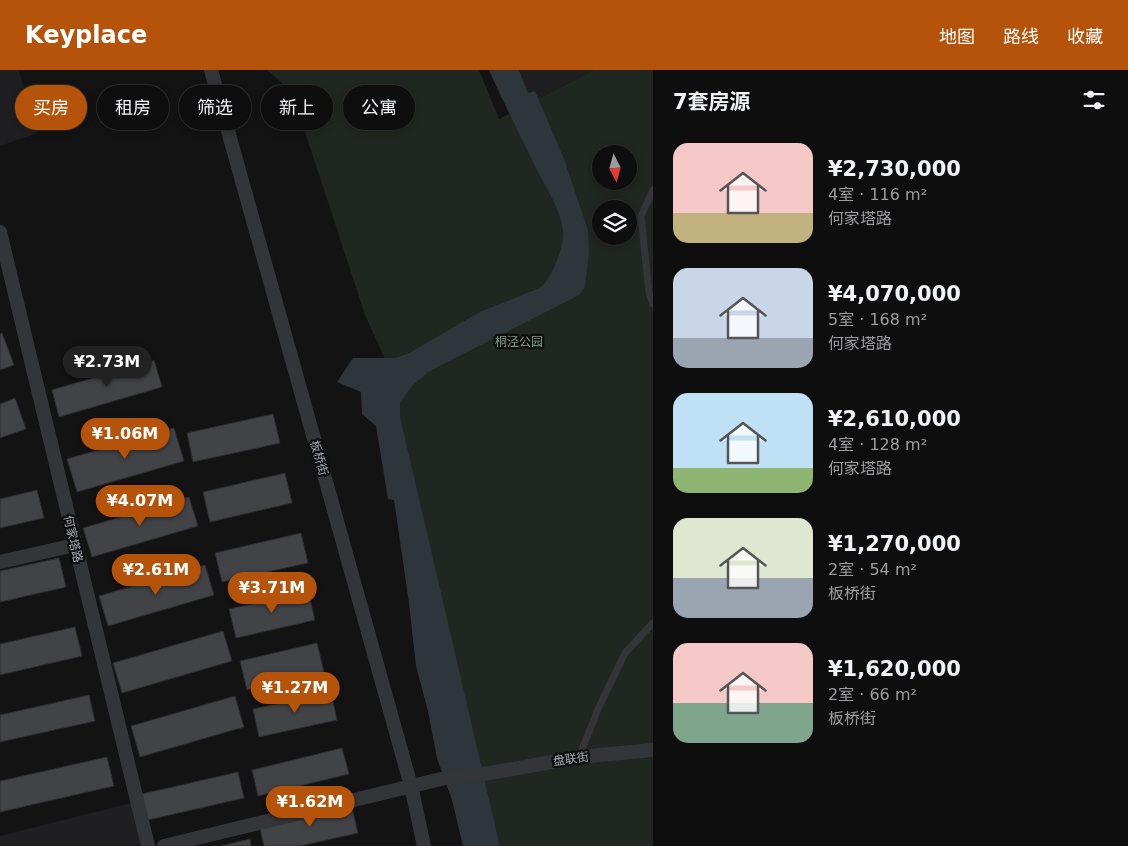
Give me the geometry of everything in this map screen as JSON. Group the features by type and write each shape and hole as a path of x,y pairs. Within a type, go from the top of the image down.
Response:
{"street":[{"name":"板桥街","path":"211,70 411,786 424,846"},
{"name":"何家塔路","path":"0,232 148,846"},
{"path":"0,562 75,545"},
{"name":"盘联街","path":"164,846 445,778 490,773 579,757 653,750"}],"lane":[{"path":"653,190 641,216 649,293 653,304"},
{"path":"579,757 599,707 625,653 653,623"}],"shaded area":[{"path":"0,70 21,70 19,71 23,85 15,85 15,130 36,130 37,133 0,146"},
{"path":"489,70 519,70 528,93 535,91 564,159 588,230 589,252 585,287 579,295 428,372 412,386 400,402 400,417 500,846 463,846 452,800 437,758 428,711 416,666 394,500 388,499 376,426 362,414 361,392 337,382 353,358 396,358 409,353 480,312 540,288 545,284 553,270 560,253 563,236 559,214"},
{"path":"519,70 594,70 538,99 535,91 528,93"},
{"path":"139,801 150,842 135,846 0,846 0,836"}],"green space":[{"name":"桐泾公园","path":"267,70 479,70 499,119 594,70 653,70 653,846 500,846 385,359 365,315 304,130 333,130 333,85 284,85"}],"building":[{"path":"2,333 14,365 0,370 0,334"},
{"path":"154,360 162,387 59,417 52,390"},
{"path":"15,398 26,429 0,438 0,404"},
{"path":"273,414 280,443 193,462 187,433"},
{"path":"174,428 184,461 77,492 67,459"},
{"path":"285,473 292,503 210,522 203,492"},
{"path":"37,490 44,518 0,528 0,499"},
{"path":"189,497 198,526 92,557 83,528"},
{"path":"301,533 308,563 222,582 215,553"},
{"path":"59,558 66,587 0,602 0,571"},
{"path":"205,565 214,595 108,626 99,596"},
{"path":"308,591 315,620 236,638 229,609"},
{"path":"75,627 82,656 0,675 0,644"},
{"path":"223,631 232,661 122,693 113,663"},
{"path":"317,643 324,672 247,690 240,661"},
{"path":"331,692 337,720 259,737 253,709"},
{"path":"89,695 95,721 0,742 0,715"},
{"path":"235,696 244,727 140,757 131,726"},
{"path":"342,748 349,774 258,796 252,770"},
{"path":"107,757 114,786 0,812 0,781"},
{"path":"238,772 244,798 148,820 142,794"},
{"path":"351,804 358,833 300,846 264,846 259,824"},
{"path":"250,839 251,846 220,846"}]}
